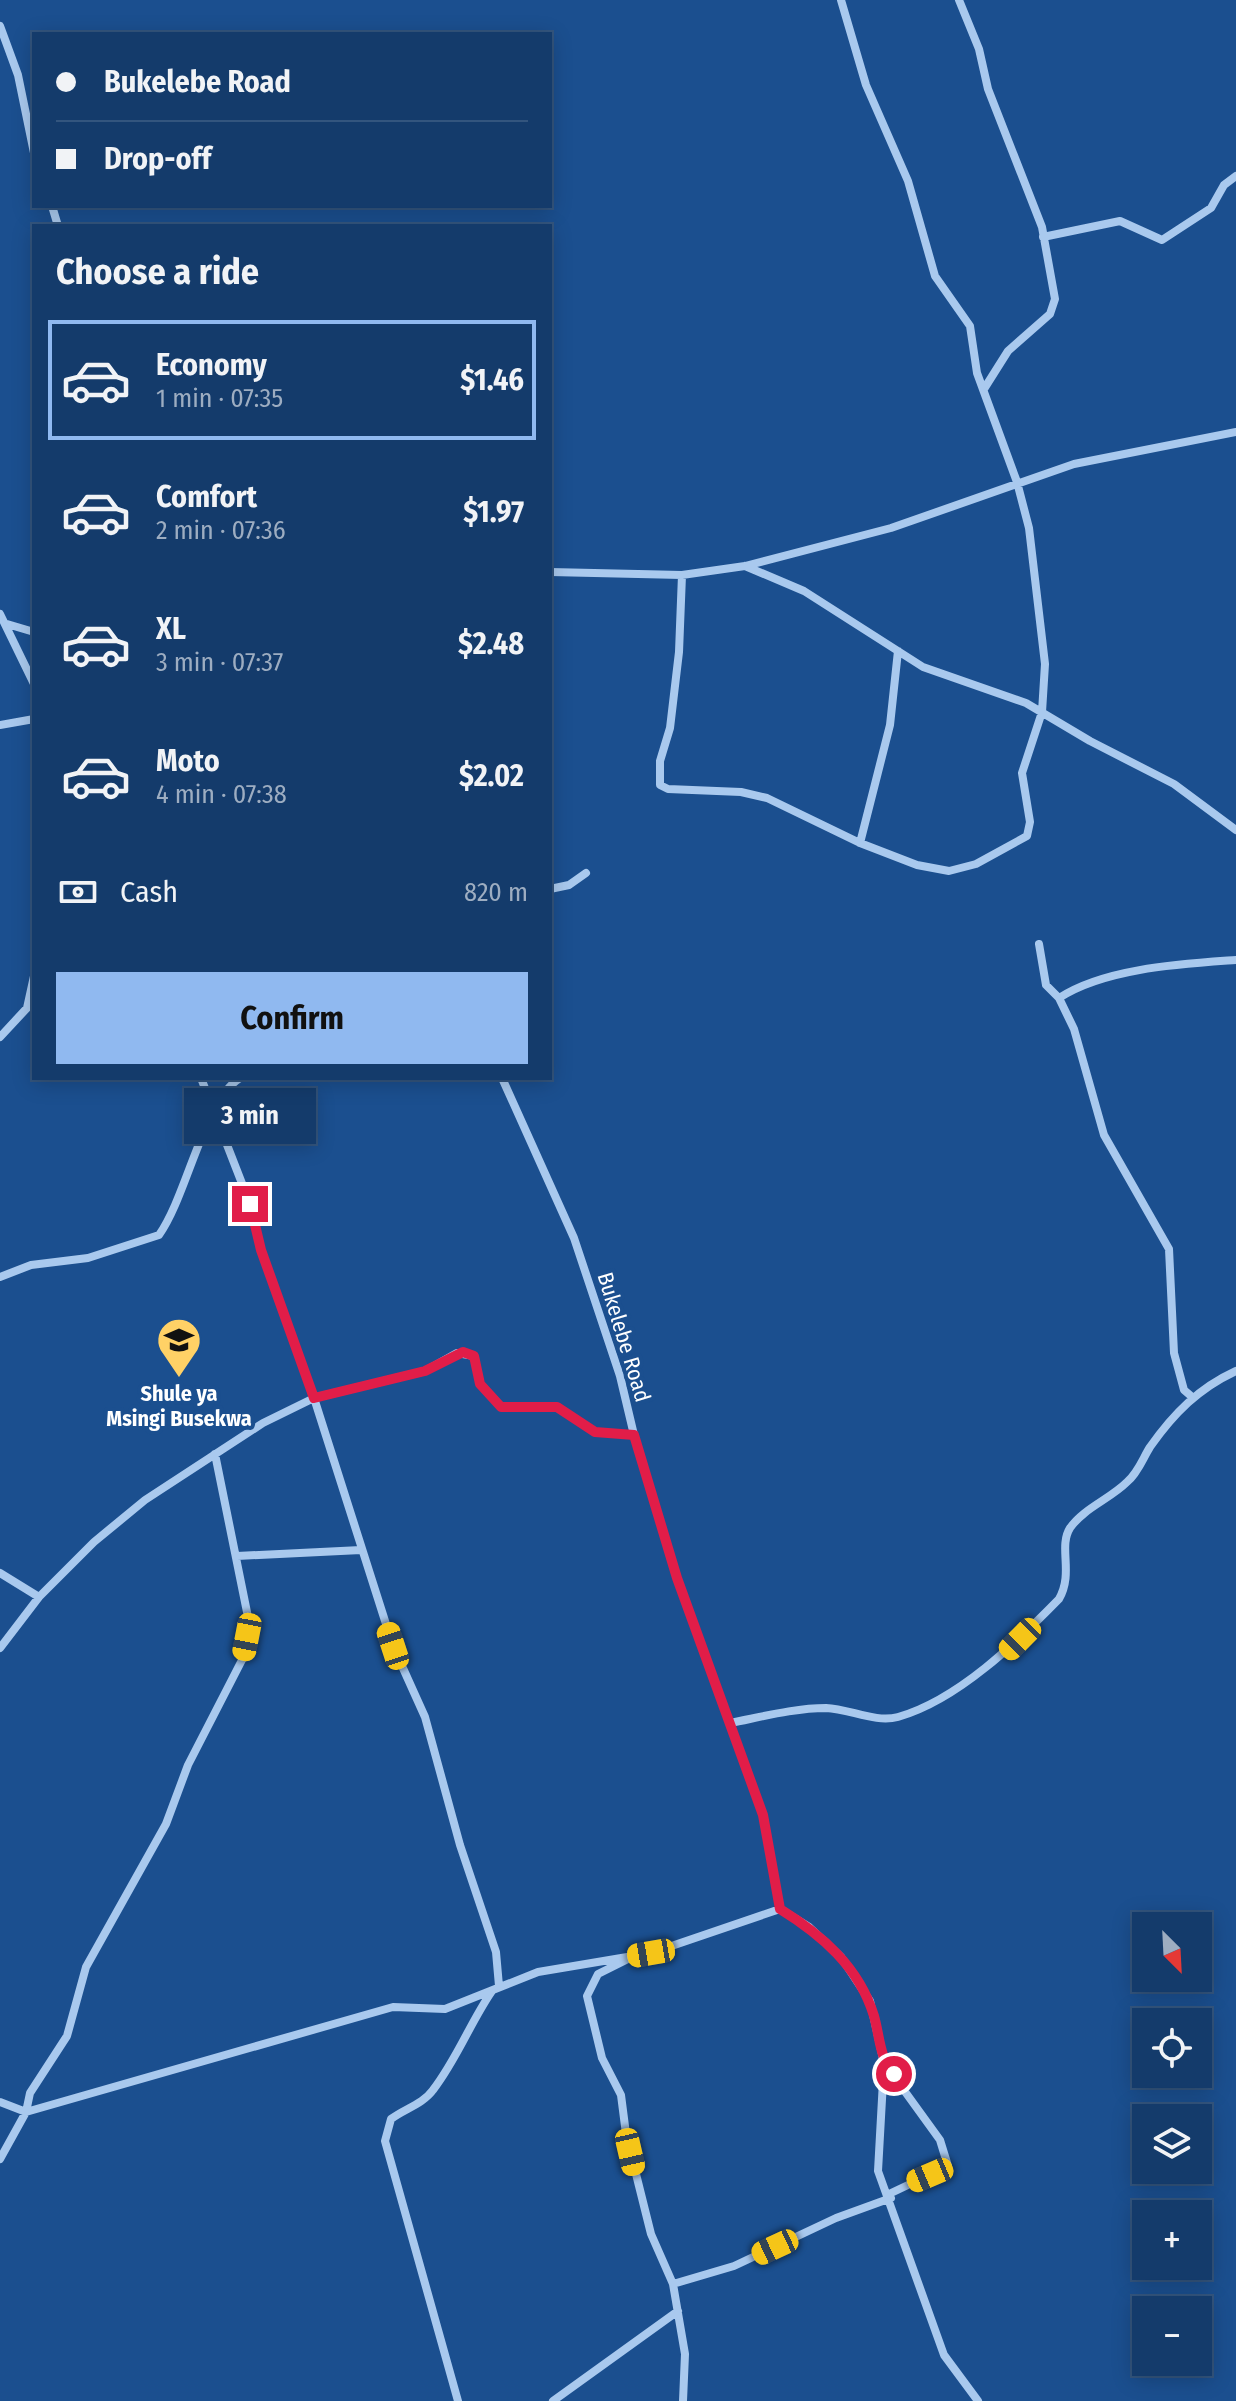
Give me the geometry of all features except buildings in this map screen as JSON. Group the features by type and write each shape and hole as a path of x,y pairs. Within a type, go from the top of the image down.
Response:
{"street":[{"path":"682,575 673,712 660,761 660,785 678,790 741,792 767,798 860,843 917,865 949,871 976,864 1019,842 1030,828 1022,773 1042,712 1043,634 1032,542 1017,482 975,366 970,326 935,276 908,181 866,85 841,0"},
{"path":"959,0 1043,237 1055,299 1053,309 1042,323 1008,351 984,389"},
{"path":"0,26 18,75 32,143"},
{"path":"1043,237 1120,221 1162,240 1211,208 1224,185 1236,176"},
{"path":"552,572 682,575 745,566 891,528 1017,482 1100,457 1236,432"},
{"path":"745,566 804,591 940,675 1008,695 1042,712 1193,796 1236,830"},
{"path":"0,614 32,680"},
{"path":"7,624 32,631"},
{"path":"860,843 890,725 898,651"},
{"path":"0,725 32,719"},
{"path":"552,889 569,885 586,873"},
{"path":"1039,944 1046,985 1059,998 1078,1039 1104,1135 1123,1173 1151,1212 1169,1249 1174,1353 1184,1390 1191,1396"},
{"path":"1059,998 1084,983 1111,975 1236,960"},
{"path":"0,1037 27,1008 32,985"},
{"path":"202,1080 250,1204 261,1250 314,1398 393,1646 425,1717 460,1845 496,1952 496,1988 469,2024 452,2062 433,2091 391,2119 385,2141 458,2401"},
{"path":"0,1277 31,1265 88,1258 159,1235 196,1159 222,1093 238,1080"},
{"name":"Bukelebe Road","path":"503,1080 574,1238 620,1376 634,1435 677,1578 763,1815 780,1909"},
{"path":"0,1648 39,1597 94,1542 145,1500 263,1423 314,1398 425,1371 463,1352 474,1356 480,1384 501,1407 557,1407 595,1432 634,1435"},
{"path":"730,1723 823,1708 873,1717 899,1716 938,1698 1001,1658 1059,1599 1065,1588 1066,1539 1070,1529 1081,1516 1128,1482 1162,1431 1191,1396 1236,1371"},
{"path":"0,2159 26,2112 30,2093 67,2036 86,1967 166,1824 188,1765 242,1660 249,1622 215,1454"},
{"path":"237,1556 361,1550"},
{"path":"0,1573 39,1597"},
{"path":"683,2401 685,2354 673,2284 651,2234 626,2134 621,2095 602,2058 587,1996 598,1974 634,1956 780,1909 809,1927 858,1979 870,2001 884,2063 878,2171 890,2196 944,2355 978,2401"},
{"path":"0,2102 26,2112 393,2007 445,2009 496,1988 574,1964 634,1956"},
{"path":"673,2284 734,2266 890,2196 948,2166 940,2140 884,2063"},
{"path":"553,2401 678,2311"}],"place":[{"name":"Shule ya Msingi Busekwa","path":"179,1379"}],"route":[{"path":"250,1204 261,1250 314,1398 425,1371 463,1352 474,1356 480,1384 486,1395 501,1407 557,1407 595,1432 634,1435 677,1578 763,1815 780,1909 809,1927 841,1957 858,1979 870,2001 884,2063 894,2074"}]}
